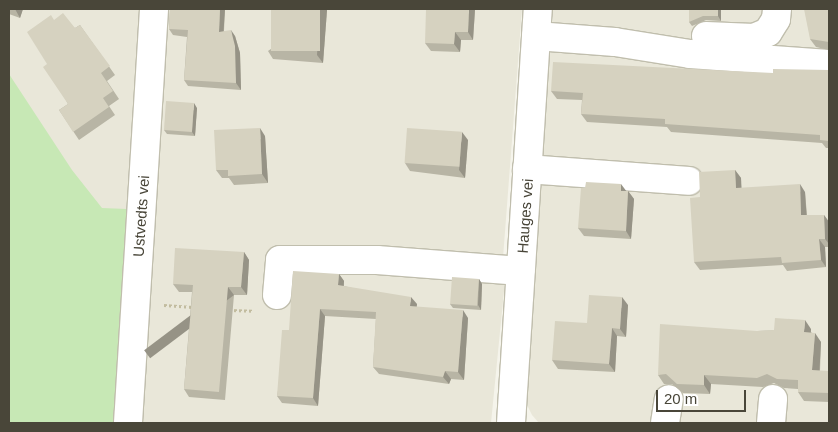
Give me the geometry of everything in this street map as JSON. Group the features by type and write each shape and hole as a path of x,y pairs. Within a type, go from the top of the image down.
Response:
{"street":[{"name":"Ustvedts vei","path":"128,423 154,9"},
{"name":"Hauges vei","path":"511,423 538,9"},
{"path":"615,42 682,35 754,38 768,32 776,19 777,9"},
{"path":"536,36 615,42 690,54 829,64"},
{"path":"528,169 689,181"},
{"path":"277,295 280,260 377,260 521,272"}],"path":[{"path":"220,309 276,313 277,295"},
{"path":"135,303 201,308"}],"shaded area":[{"path":"9,9 143,9 130,157 120,386 9,367"},
{"path":"168,9 522,9 503,258 505,281 491,423 142,423"},
{"path":"553,9 829,9 829,423 539,423 532,415 527,405"}],"green space":[{"path":"9,74 72,170 102,208 127,209 119,423 9,423"}],"building":[{"path":"170,9 220,9 219,32 231,30 235,46 236,83 184,80 188,30 169,29"},
{"path":"271,9 320,9 320,51 271,51"},
{"path":"426,9 469,9 468,32 455,32 454,44 425,43"},
{"path":"689,9 718,9 718,16 703,16 689,22"},
{"path":"804,9 829,9 829,42 810,39"},
{"path":"63,13 75,28 80,25 110,66 101,73 113,91 103,98 109,107 73,132 59,110 68,104 43,67 47,64 27,32 51,15 54,20"},
{"path":"553,62 773,73 773,69 829,70 829,141 820,140 820,135 665,124 665,119 581,114 583,93 551,91"},
{"path":"166,101 194,103 192,132 164,130"},
{"path":"260,128 262,174 228,176 228,170 216,170 214,130"},
{"path":"407,128 462,132 459,167 405,163"},
{"path":"735,170 736,188 800,184 801,215 824,215 825,239 819,239 821,260 782,263 781,257 694,262 690,198 700,197 699,172"},
{"path":"586,182 621,184 621,191 628,191 626,231 578,228 581,188 585,188"},
{"path":"175,248 244,252 241,287 228,287 219,392 184,389 193,285 173,284"},
{"path":"293,271 339,274 338,285 411,297 410,306 463,310 458,372 445,371 443,377 373,367 376,312 320,309 313,398 277,396 282,330 289,330"},
{"path":"452,277 479,279 477,306 450,304"},
{"path":"589,295 622,297 620,329 612,328 609,364 552,360 555,321 587,323"},
{"path":"775,318 805,320 804,332 815,333 812,370 829,371 829,393 798,392 798,380 777,379 767,374 757,378 704,375 704,385 677,384 666,374 658,375 660,324 757,331 774,330"}]}
